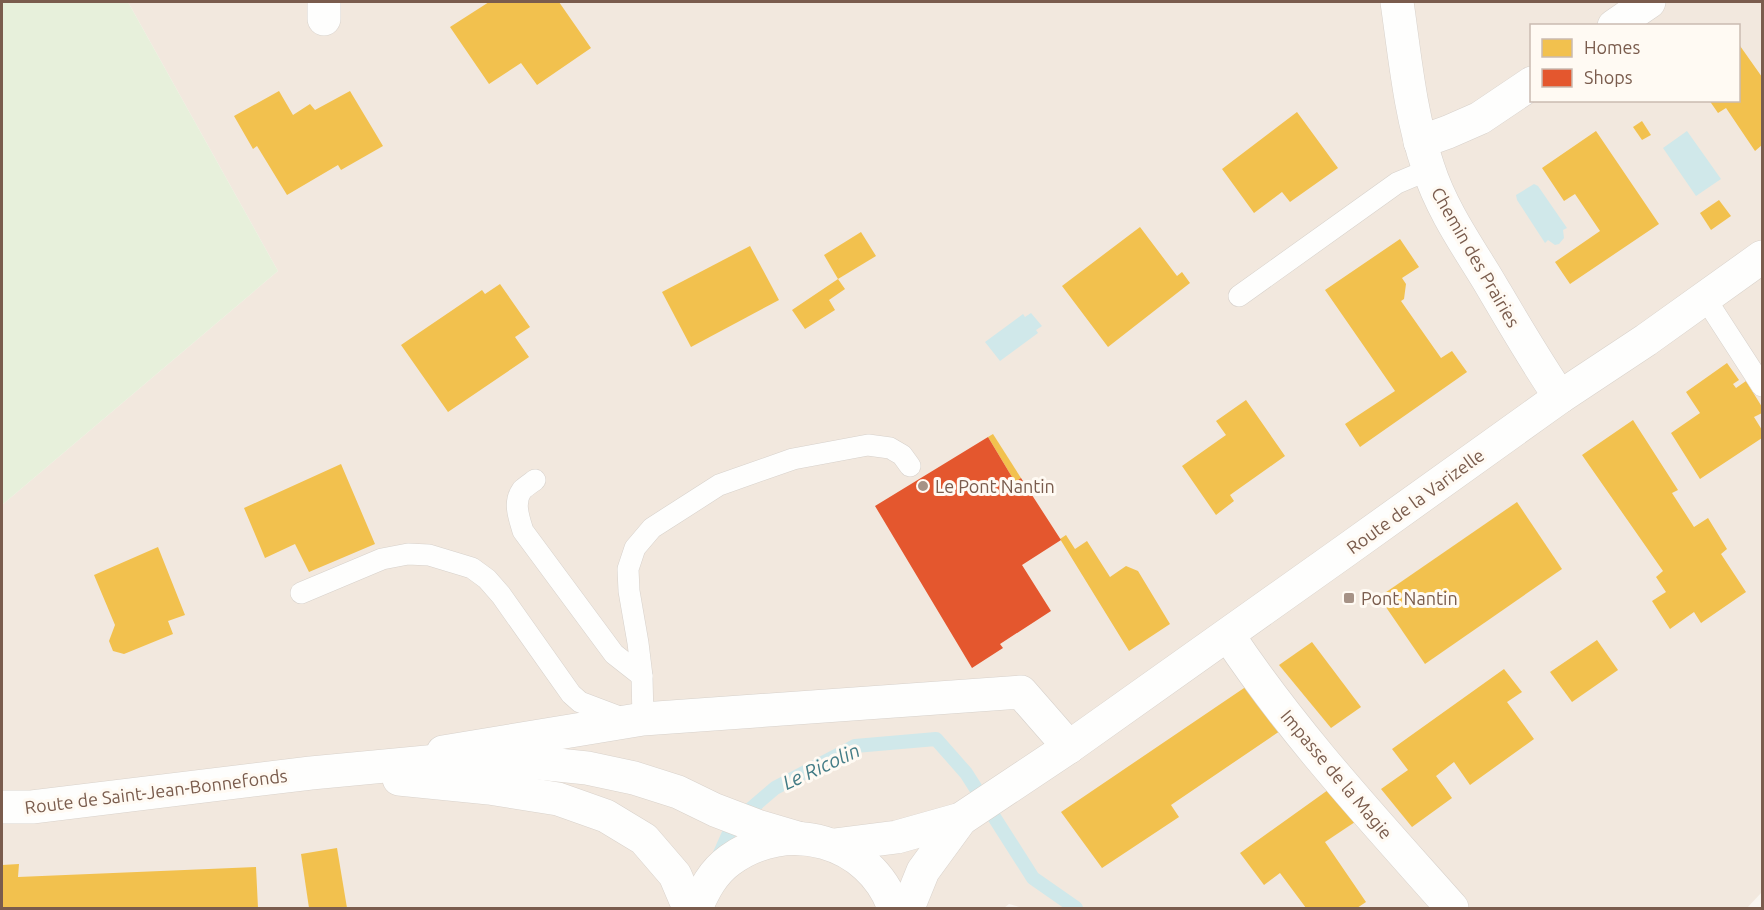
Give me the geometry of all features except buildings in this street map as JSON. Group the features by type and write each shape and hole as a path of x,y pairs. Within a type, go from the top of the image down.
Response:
{"main road":[{"name":"Chemin des Prairies","path":"1397,2 1408,87 1424,156 1437,190 1456,229 1560,397"},
{"path":"1617,24 1649,2"},
{"path":"1424,156 1448,132 1480,118 1530,83"},
{"name":"Route de la Varizelle","path":"961,819 1069,747 1560,397 1646,340 1762,257"},
{"name":"Impasse de la Magie","path":"1228,635 1339,781 1452,909"},
{"path":"311,773 637,720 1021,692 1069,747"},
{"name":"Route de Saint-Jean-Bonnefonds","path":"2,807 32,807 311,773 448,760 529,762 587,768 634,778 678,792 715,810 757,826 798,838"},
{"name":"Route de Saint-Jean-Bonnefonds","path":"311,773 489,788 558,800 606,816 644,838 675,876 689,909"},
{"path":"696,909 706,885 729,860 761,843 798,838 834,845 897,837 961,819"},
{"path":"908,909 923,871 961,819"},
{"path":"834,845 866,864 889,893 894,909"}],"lane":[{"path":"1239,296 1397,183 1424,156"},
{"path":"1705,298 1762,386"},
{"path":"301,593 382,559 408,554 429,555 472,568 488,579 501,595 571,694 580,702 637,720 642,676 628,591 628,569 635,548 652,528 719,485 793,459 868,445 890,448 902,455 909,465"},
{"path":"535,480 522,490 517,503 523,531 614,654 642,676"}],"shaded area":[{"path":"128,2 1762,2 1762,892 1747,908 1023,908 1009,904 1004,908 2,908 2,505 278,271"}],"green space":[{"path":"2,2 128,2 278,271 2,505"}],"water":[{"path":"1687,131 1721,179 1696,196 1663,148"},
{"path":"1534,184 1538,186 1567,228 1563,230 1564,238 1559,244 1555,245 1548,240 1545,243 1517,200 1516,195"},
{"path":"1031,313 1042,326 1036,330 1038,333 1000,361 985,342 1023,314 1025,317"}],"waterway":[{"name":"Le Ricolin","path":"717,860 733,824 775,788 855,746 936,739 966,773 1033,878 1076,908"}],"place":[{"name":"Le Pont Nantin","path":"923,486"},
{"name":"Pont Nantin","path":"1349,598"}]}
